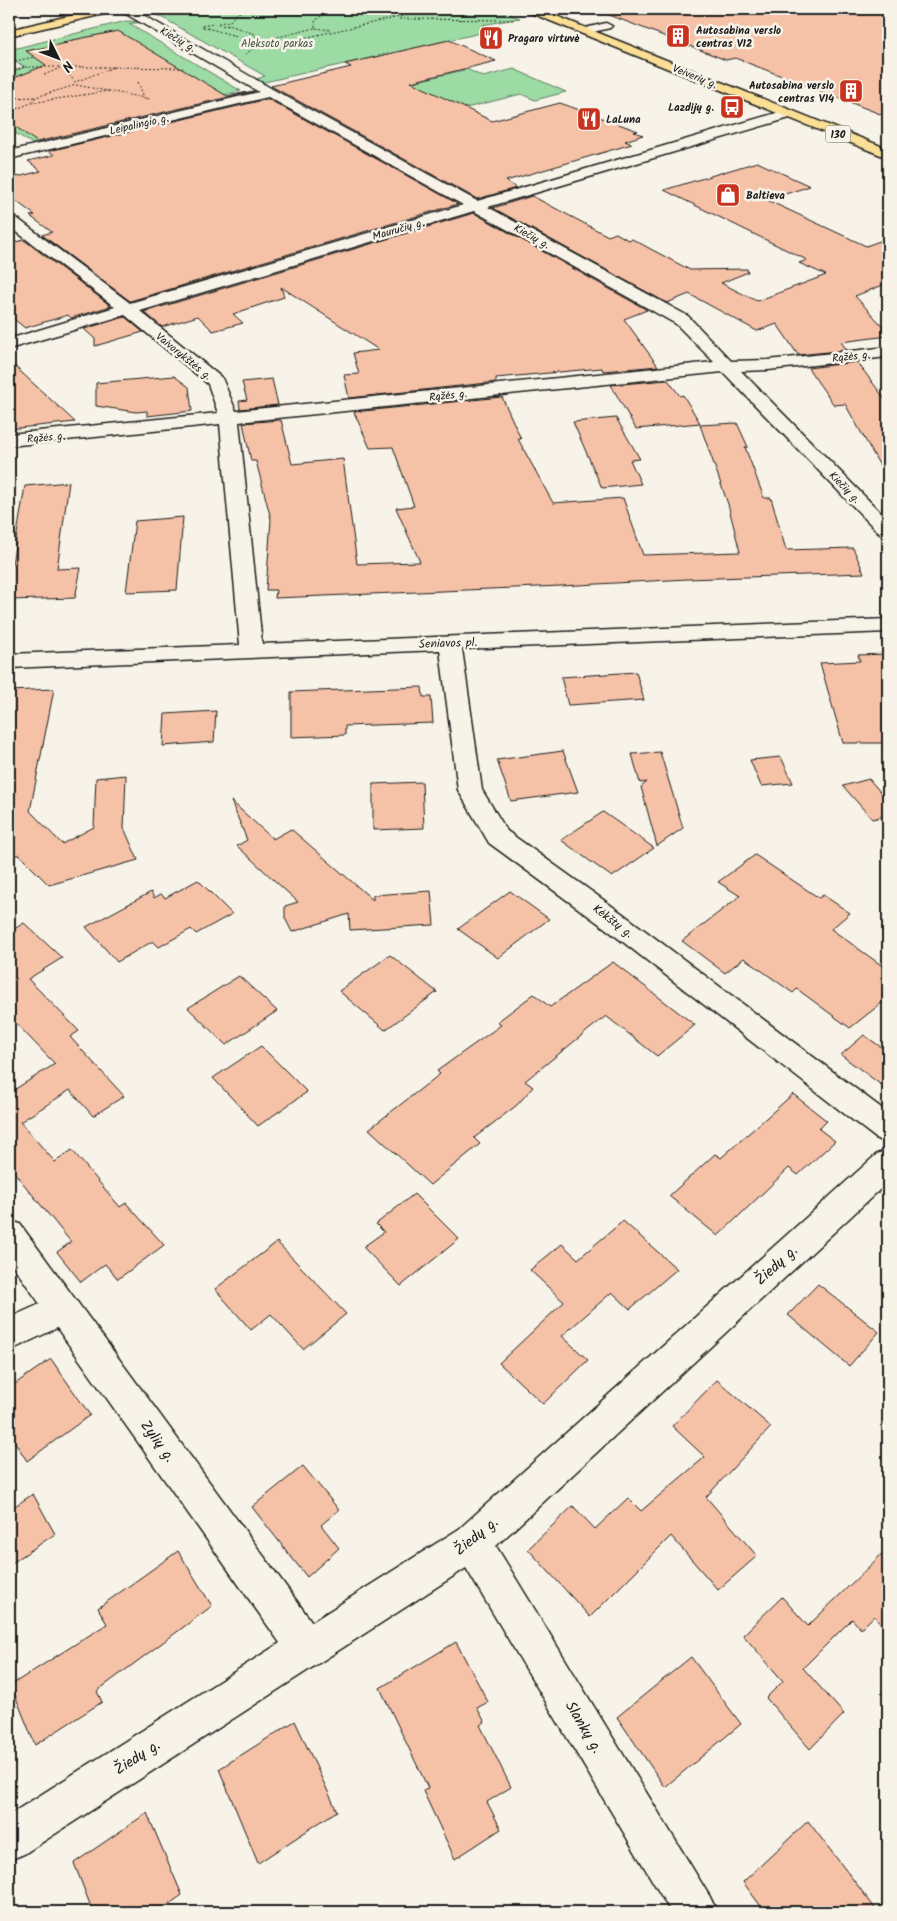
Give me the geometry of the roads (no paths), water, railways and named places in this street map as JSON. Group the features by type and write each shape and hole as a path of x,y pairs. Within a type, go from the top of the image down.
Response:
{"main road":[{"path":"9,32 113,9"},
{"name":"Veiverių g.","path":"530,9 888,154"}],"street":[{"name":"Kiečių g.","path":"125,9 270,93 682,320 888,531"},
{"path":"585,31 606,26"},
{"name":"Leipalingio g.","path":"9,155 270,93"},
{"name":"Mauručių g.","path":"9,344 788,114"},
{"name":"Vaivorykštės g.","path":"9,220 128,309 216,382 229,418 252,650"},
{"name":"Rąžės g.","path":"9,440 727,366 768,365 888,352"},
{"name":"Seniavos pl.","path":"9,661 888,625"},
{"name":"Kėkštų g.","path":"451,643 451,660 470,790 498,837 614,921 888,1130"},
{"name":"Žiedų g.","path":"9,1838 472,1542 888,1162"},
{"name":"Zylių g.","path":"9,1234 307,1648"},
{"path":"9,1335 62,1309"},
{"name":"Slankų g.","path":"472,1542 695,1912"}],"place":[{"name":"Autosabina verslo centras V12","path":"678,36"},
{"name":"Pragaro virtuvė","path":"491,38"},
{"name":"Autosabina verslo centras V14","path":"851,91"},
{"name":"Lazdijų g.","path":"732,107"},
{"name":"LaLuna","path":"589,119"},
{"name":"Baltieva","path":"728,195"}],"park label":[{"name":"Aleksoto parkas","path":"277,43"}]}
